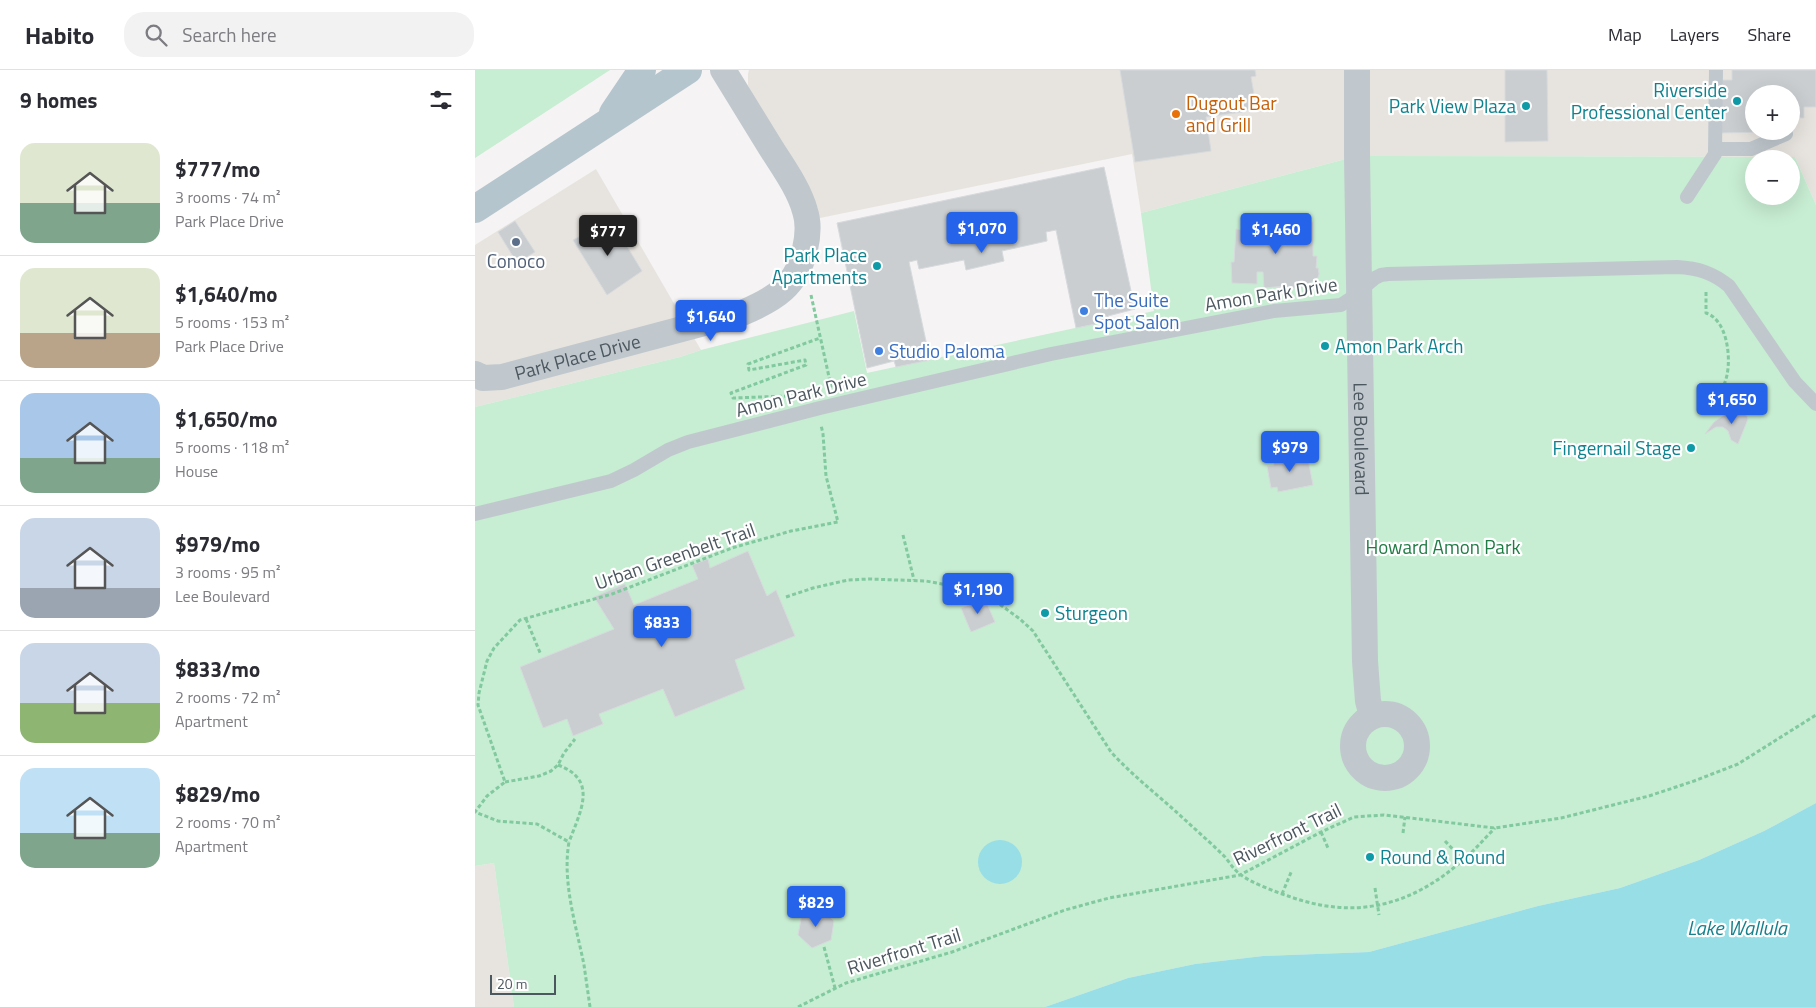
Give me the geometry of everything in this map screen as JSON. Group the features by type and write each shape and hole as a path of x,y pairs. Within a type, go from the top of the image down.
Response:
{"main road":[{"path":"605,124 642,70"},
{"path":"475,208 689,70"}],"street":[{"name":"Park Place Drive","path":"475,374 483,378 511,375 742,313 764,303 786,288 797,274 803,258 808,225 805,211 782,166 723,70"},
{"name":"Lee Boulevard","path":"1357,70 1365,661 1368,701 1373,716"}],"lane":[{"path":"1687,197 1715,154 1716,70"},
{"path":"1715,149 1751,148 1771,140"},
{"name":"Amon Park Drive","path":"475,514 611,481 668,450 688,442 817,409 1051,354 1130,338 1274,311 1309,306 1338,306 1347,302 1378,276 1388,274 1677,267 1706,272 1719,278 1729,286 1795,382 1816,404"}],"path":[{"path":"1706,272 1706,313 1712,315 1721,329 1727,348 1728,365 1724,384 1709,414"},
{"path":"811,294 831,386 787,396 733,398 731,393 806,365 805,360 749,370 747,364 820,338"},
{"name":"Urban Greenbelt Trail","path":"505,782 479,705 479,692 487,661 494,648 520,620 620,592 732,548 791,531 838,522 826,476 823,434 812,391"},
{"path":"903,535 914,580"},
{"path":"786,597 813,588 849,580 869,578 914,580 973,590 991,598 1033,631 1111,752 1213,846 1240,875 1281,894 1310,904 1326,907 1358,908 1378,906 1401,899 1431,885 1463,860 1495,828"},
{"path":"526,619 541,656"},
{"name":"Riverfront Trail","path":"798,1007 835,988 952,952 1065,910 1109,898 1240,875 1321,832 1354,817 1384,815 1495,828 1561,818 1649,796 1738,764 1816,715"},
{"path":"569,842 537,824 498,821 475,812 487,796 505,782 539,776 551,771 575,739"},
{"path":"557,765 569,769 576,774 583,787 583,799 579,816 569,842 566,857 571,898 590,1007"},
{"path":"1403,833 1405,817"},
{"path":"1321,832 1328,848"},
{"path":"1445,841 1463,860"},
{"path":"1281,894 1292,870"},
{"path":"1375,888 1379,915"},
{"path":"824,947 835,988"}],"shaded area":[{"path":"749,70 1346,70 1346,159 1141,213 1132,154 815,219 751,93 748,85"},
{"path":"1369,70 1816,70 1816,205 1800,168 1800,150 1745,150 1745,157 1368,156"},
{"path":"596,169 701,350 680,357 475,407 475,245"},
{"path":"494,863 514,1007 475,1007 475,866"}],"green space":[{"path":"475,70 610,70 475,158"},
{"name":"Howard Amon Park","path":"1368,156 1745,157 1745,205 1800,205 1800,168 1816,205 1816,803 1764,831 1699,860 1620,888 1538,906 1369,952 1263,956 1195,964 1128,978 1045,1007 514,1007 494,863 475,866 475,407 680,357 854,311 867,373 1154,311 1141,213 1346,159"}],"water":[{"name":"Lake Wallula","path":"1816,803 1816,1007 1045,1007 1128,978 1195,964 1263,956 1369,952 1538,906 1620,888 1699,860 1764,831"},
{"path":"1004,840 1016,846 1021,853 1021,871 1016,878 1009,883 996,884 988,881 981,874 978,858 981,850 988,843"}],"building":[{"name":"Dugout Bar and Grill","path":"1120,70 1255,70 1256,76 1251,77 1255,100 1254,106 1243,112 1206,117 1211,151 1135,162"},
{"name":"Park View Plaza","path":"1505,70 1547,70 1548,141 1505,142"},
{"name":"Riverside Professional Center","path":"1732,70 1816,70 1816,107 1804,107 1804,118 1800,118 1800,85 1745,85 1745,132 1720,133 1722,80 1732,80"},
{"name":"Park Place Apartments","path":"1104,167 1135,309 1108,316 1109,321 1076,328 1056,230 1046,232 1047,241 1002,251 1004,261 966,270 964,260 919,269 917,260 909,262 930,360 896,367 894,361 867,368 837,223"},
{"path":"611,220 642,271 607,295 573,240"},
{"name":"Conoco","path":"515,221 535,252 517,263 498,232"},
{"path":"1279,221 1313,222 1313,256 1317,256 1316,268 1318,268 1319,274 1317,280 1309,283 1309,286 1286,289 1286,286 1264,288 1263,272 1257,272 1257,284 1232,283 1231,262 1234,262 1236,229 1243,230 1246,226 1279,228"},
{"path":"1741,411 1748,419 1738,444 1731,440 1728,431 1723,427 1716,427 1705,434 1714,422 1724,415"},
{"path":"1307,454 1313,485 1278,492 1277,487 1271,488 1267,466 1274,465 1273,461"},
{"path":"748,551 767,596 776,590 795,636 735,660 745,689 675,717 663,689 599,714 603,724 573,736 567,719 543,728 520,667 614,629 594,597 625,584 634,605 698,579 692,565 708,559 710,568"},
{"path":"985,599 995,622 971,632 961,608"},
{"path":"822,908 834,921 831,940 812,948 798,935 802,914"}],"place":[{"name":"Riverside Professional Center","path":"1737,101"},
{"name":"Park View Plaza","path":"1526,106"},
{"name":"Dugout Bar and Grill","path":"1176,114"},
{"name":"Conoco","path":"516,242"},
{"name":"Park Place Apartments","path":"877,266"},
{"name":"The Suite Spot Salon","path":"1084,311"},
{"name":"Amon Park Arch","path":"1325,346"},
{"name":"Studio Paloma","path":"879,351"},
{"name":"Fingernail Stage","path":"1691,448"},
{"name":"Sturgeon","path":"1045,613"},
{"name":"Round & Round","path":"1370,857"}]}
